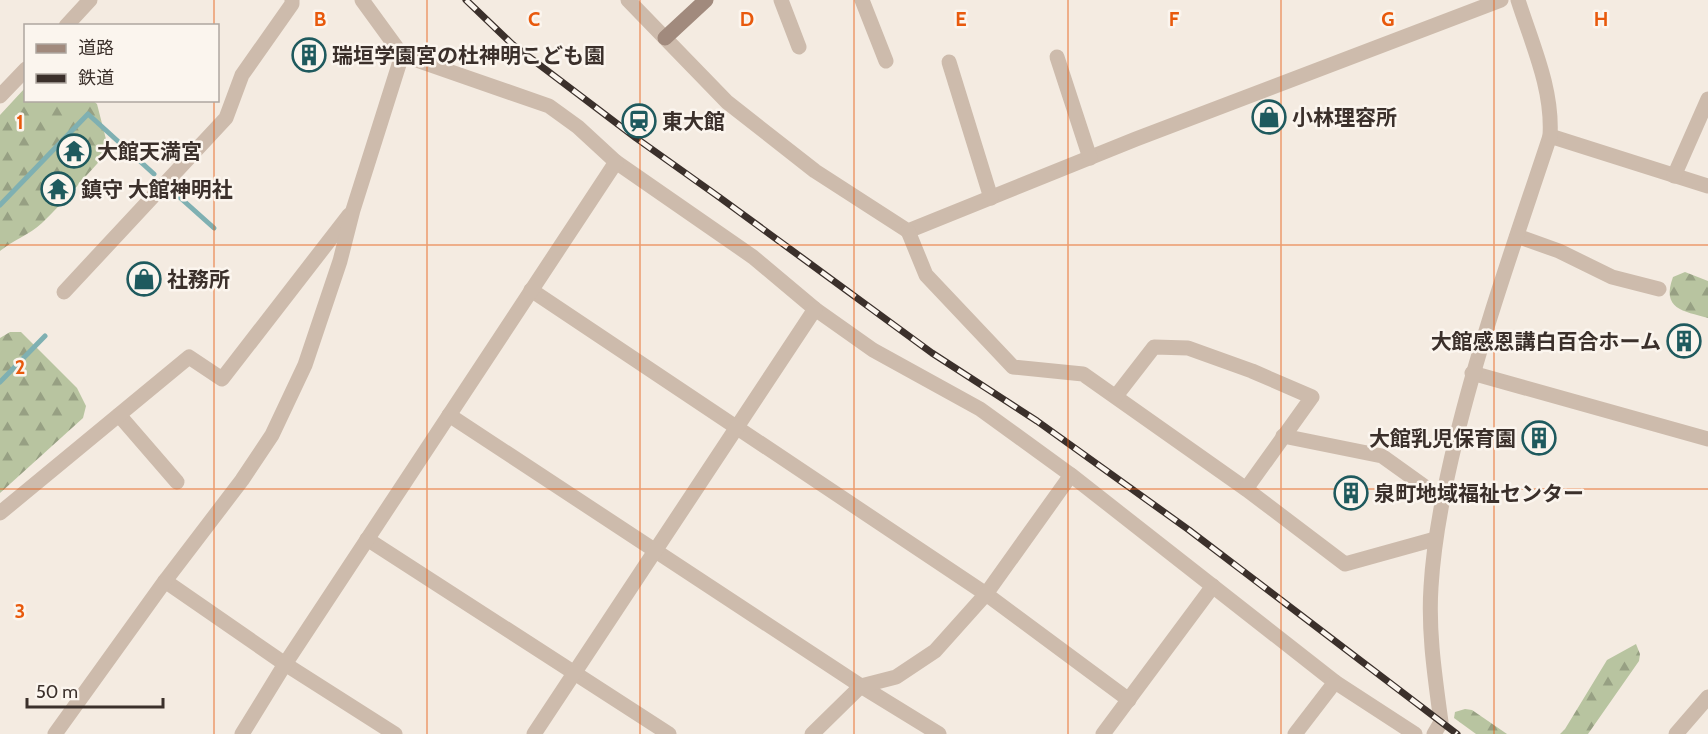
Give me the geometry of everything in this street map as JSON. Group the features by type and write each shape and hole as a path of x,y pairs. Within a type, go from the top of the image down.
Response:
{"street":[{"path":"68,24 90,0"},
{"path":"64,292 226,118 242,75 292,4 292,0"},
{"path":"362,0 402,55 549,106 578,127 616,162 753,257 815,309 873,350 980,409 1071,475 1335,682 1415,734"},
{"path":"628,0 727,102 815,171 908,231 926,275 1013,368 1083,374 1246,489 1345,564 1435,539"},
{"path":"665,38 706,0"},
{"path":"781,0 799,47"},
{"path":"862,0 886,61"},
{"path":"908,231 1090,158 1501,0"},
{"path":"1434,734 1441,722 1430,636 1430,588 1442,499 1472,373 1550,135 1551,116 1547,91 1518,0"},
{"path":"55,734 165,580 242,480 272,435 305,365 340,261 353,210 402,55"},
{"path":"1057,57 1090,158"},
{"path":"949,62 991,198"},
{"path":"0,96 24,71"},
{"path":"1674,176 1708,99"},
{"path":"1550,135 1708,186"},
{"path":"242,734 285,664 616,162"},
{"path":"0,513 189,357 222,379 353,210"},
{"path":"1517,236 1559,251 1612,276 1659,288"},
{"path":"531,290 986,594 1129,700"},
{"path":"534,734 815,309"},
{"path":"1116,396 1154,347 1188,348 1252,371 1312,397 1246,489"},
{"path":"1472,373 1708,439"},
{"path":"119,415 177,482"},
{"path":"449,415 861,686 939,734"},
{"path":"1283,436 1382,456 1442,499"},
{"path":"812,734 861,686 896,677 935,651 986,594 1071,475"},
{"path":"367,539 668,734"},
{"path":"165,580 285,664 395,734"},
{"path":"1103,734 1213,586"},
{"path":"1295,734 1335,682"},
{"path":"1676,734 1708,697"},
{"path":"909,734 923,724"}],"green space":[{"path":"24,89 24,102 94,102 97,104 109,151 42,223 0,251 0,115"},
{"path":"1685,272 1708,281 1708,318 1683,310 1672,302 1670,288 1673,277"},
{"path":"10,332 21,332 77,388 86,406 83,418 0,493 0,338"},
{"path":"1636,644 1640,654 1639,661 1588,734 1560,734 1607,660"},
{"path":"1465,709 1472,710 1507,734 1476,734 1454,718 1455,712"}],"waterway":[{"path":"0,205 88,114 154,174"},
{"path":"176,194 214,228"},
{"path":"0,382 45,336"}],"railway":[{"path":"466,0 512,44 636,138 932,353 1037,421 1189,530 1457,734"}],"place":[{"name":"瑞垣学園宮の杜神明こども園","path":"309,55"},
{"name":"小林理容所","path":"1269,117"},
{"name":"東大館","path":"639,121"},
{"name":"大館天満宮","path":"74,151"},
{"name":"鎮守 大館神明社","path":"58,189"},
{"name":"社務所","path":"144,279"},
{"name":"大館感恩講白百合ホーム","path":"1684,341"},
{"name":"大館乳児保育園","path":"1539,438"},
{"name":"泉町地域福祉センター","path":"1351,493"}]}
